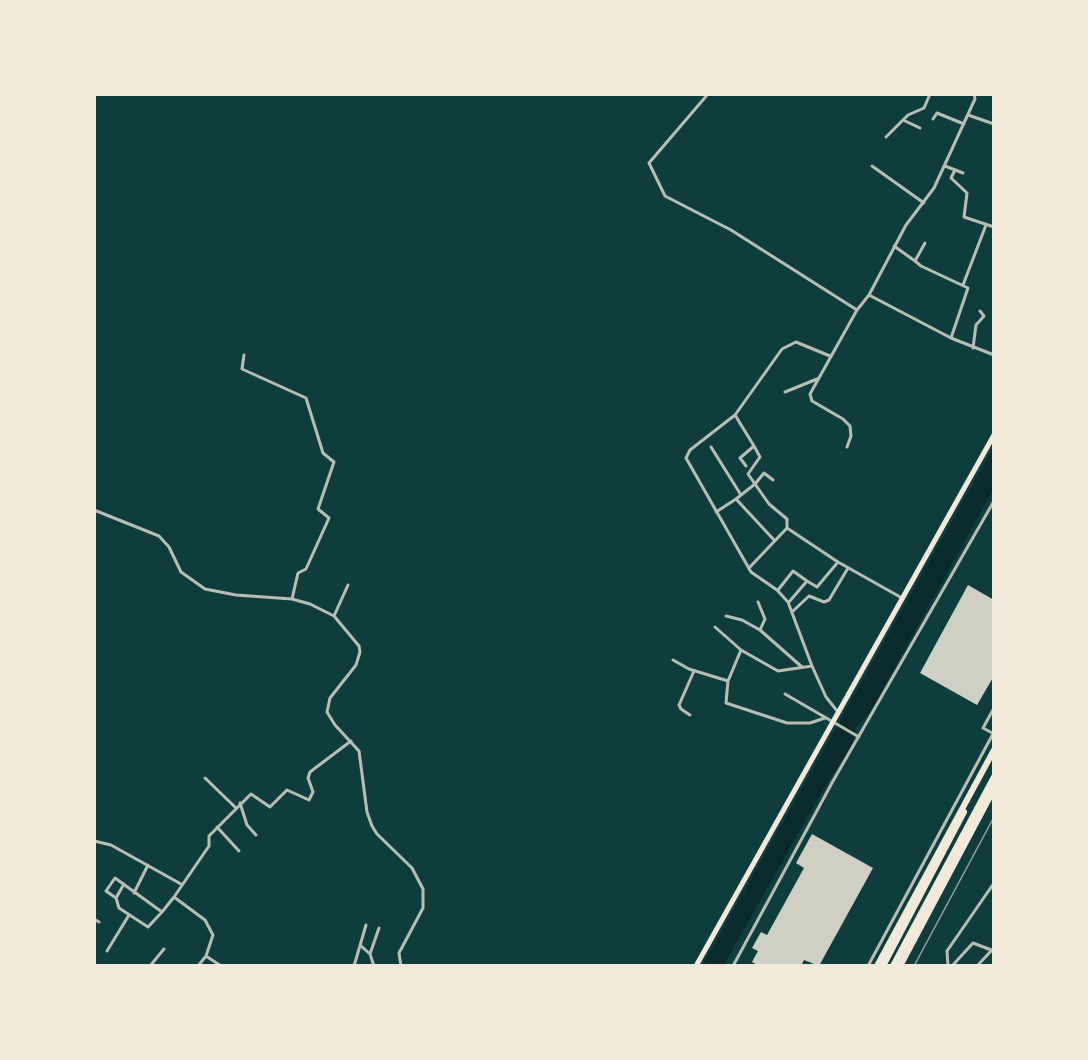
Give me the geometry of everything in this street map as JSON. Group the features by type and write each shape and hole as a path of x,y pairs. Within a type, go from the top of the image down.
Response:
{"highway":[{"path":"877,966 993,750"},
{"path":"883,966 993,758"},
{"path":"893,966 993,777"},
{"path":"900,966 993,789"}],"main road":[{"path":"696,966 834,724 838,712 993,435"}],"street":[{"path":"708,94 649,162 665,196 731,230 857,310"},
{"path":"886,137 911,112 924,108 930,94"},
{"path":"847,447 850,426 810,398 830,356 857,310 869,295 894,246 934,188 975,99 974,94"},
{"path":"933,119 937,113 964,124"},
{"path":"968,115 993,124"},
{"path":"903,120 920,128"},
{"path":"872,166 924,202"},
{"path":"945,166 963,173"},
{"path":"955,170 951,178 967,193 964,217 993,227"},
{"path":"963,285 986,225"},
{"path":"915,261 925,243"},
{"path":"894,246 923,267 968,289 951,338"},
{"path":"869,295 951,338 993,355"},
{"path":"973,348 976,326 984,316 980,311"},
{"path":"830,356 794,342 780,351 735,415 686,454 688,464 749,568 777,590 788,602 826,697 838,712"},
{"path":"244,355 242,369 306,398 323,453 334,462 318,509 329,518 306,569 298,573 292,599"},
{"path":"785,392 818,379"},
{"path":"735,415 760,457 748,473 769,504 787,519 787,528 749,568"},
{"path":"746,466 740,458 754,446"},
{"path":"711,447 741,495"},
{"path":"716,512 755,484 764,472 773,480"},
{"path":"736,499 775,541"},
{"path":"735,965 857,736 993,501"},
{"path":"94,510 159,536 169,546 178,568 205,589 236,595 292,599 310,604 334,616 360,649 356,665 334,693 327,706 327,712 335,725 359,751 367,812 372,826 377,834 415,872 423,889 423,908 400,949 401,966"},
{"path":"787,528 838,562 903,598"},
{"path":"777,590 794,570 817,587 838,562"},
{"path":"792,612 810,596 824,602 829,600 848,568"},
{"path":"788,602 807,581"},
{"path":"334,616 348,585"},
{"path":"758,602 765,619 760,630"},
{"path":"726,616 742,620 760,630 802,668"},
{"path":"716,627 741,650 778,671 812,666"},
{"path":"741,650 728,681 725,700 728,705 787,723 810,723 825,718"},
{"path":"673,660 694,671 728,681"},
{"path":"690,715 679,705 694,671"},
{"path":"785,694 857,736"},
{"path":"868,966 993,733 982,728 993,708"},
{"path":"162,912 114,878 106,891 116,898 119,908 150,927 162,912 174,897 209,846 209,837 235,807 253,794 270,807 287,790 309,800 313,792 308,778 310,772 351,741"},
{"path":"205,778 235,807"},
{"path":"240,803 243,806 247,825 256,835"},
{"path":"217,827 239,851"},
{"path":"94,841 111,845 181,884"},
{"path":"134,893 148,865"},
{"path":"950,966 946,951 993,883"},
{"path":"116,898 124,884"},
{"path":"174,897 210,926 213,937 206,956 198,966"},
{"path":"107,951 129,915"},
{"path":"94,919 99,922"},
{"path":"354,966 366,925"},
{"path":"370,954 379,928"},
{"path":"950,966 973,943 993,950 977,966"},
{"path":"361,946 370,954 374,966"},
{"path":"150,966 164,949"},
{"path":"206,956 221,966"}],"water":[{"path":"993,448 993,490 869,714 856,727 852,745 821,793 724,965 702,966"}],"building":[{"path":"968,585 994,600 994,676 977,705 920,673"},
{"path":"812,834 873,868 819,966 804,960 801,966 759,966 752,962 758,951 752,948 761,932 767,935 804,868 796,863"}],"railway":[{"path":"914,966 994,817"}]}
